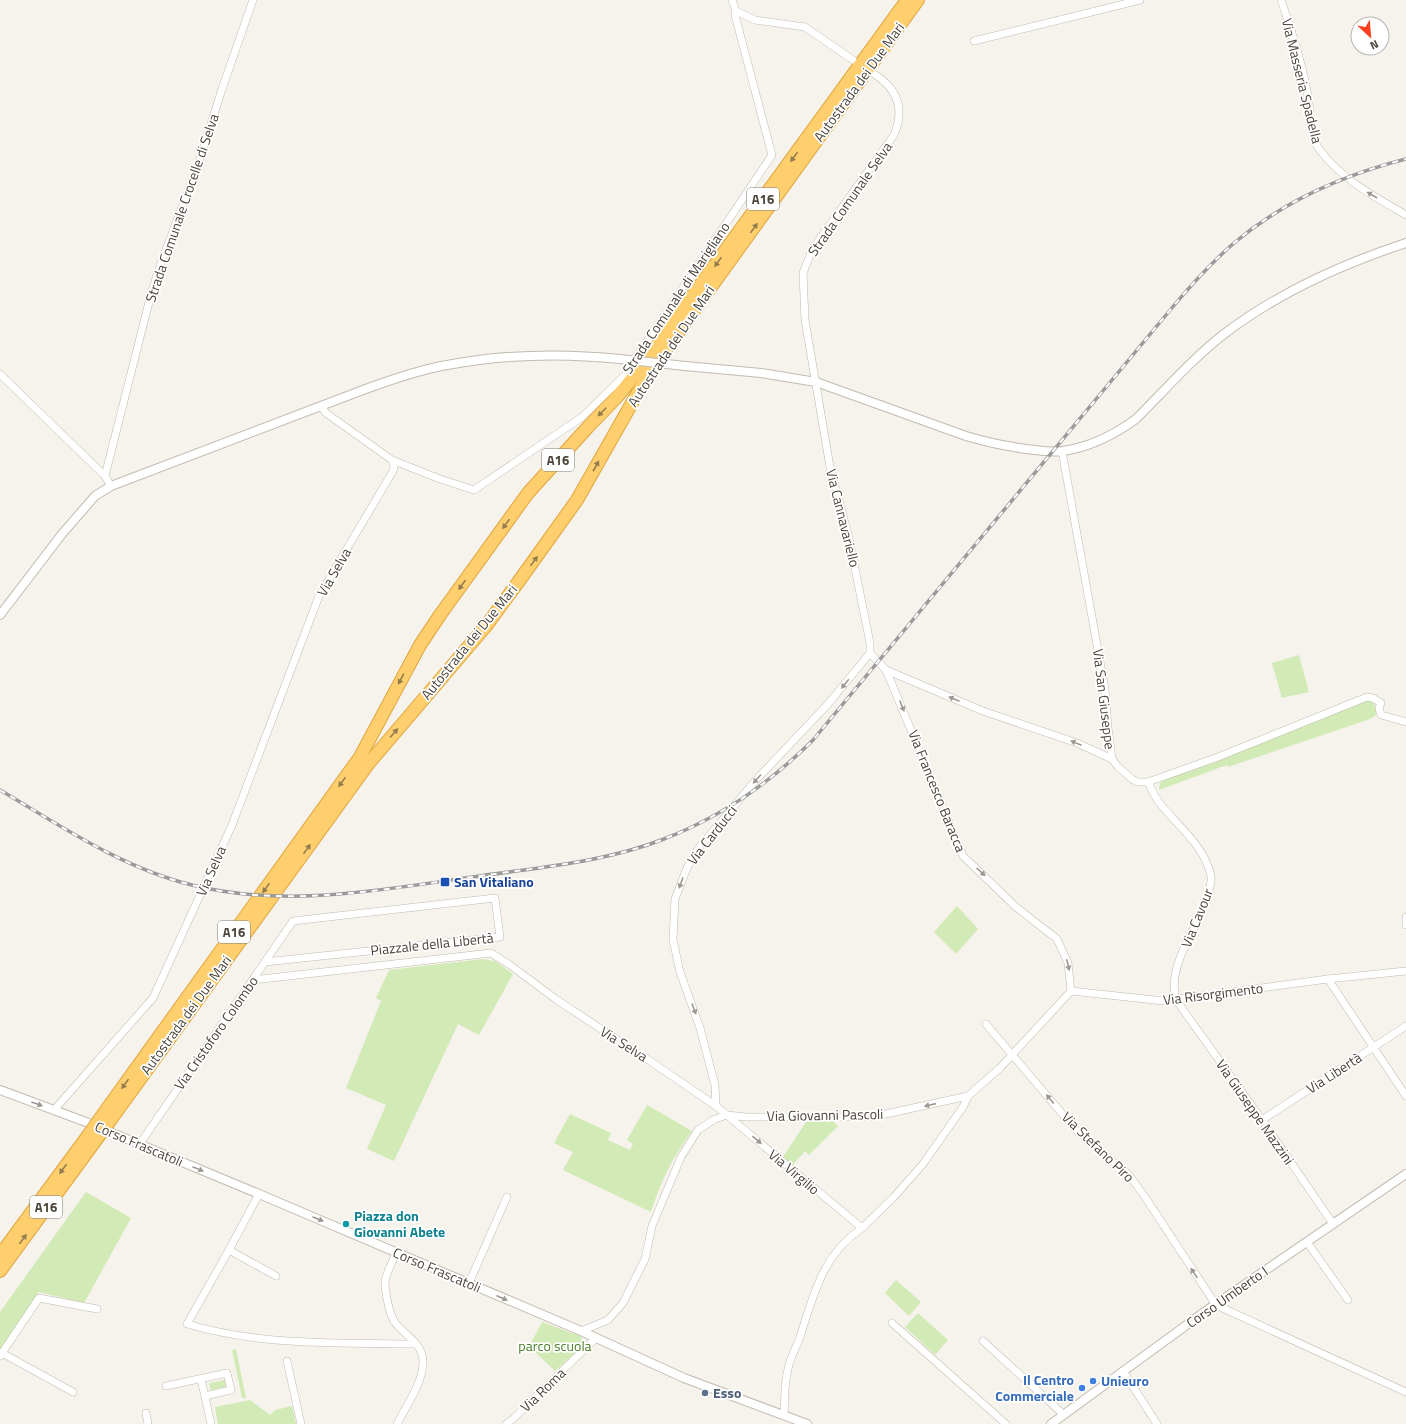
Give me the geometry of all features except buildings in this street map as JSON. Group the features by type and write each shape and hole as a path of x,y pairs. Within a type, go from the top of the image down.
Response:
{"highway":[{"name":"Autostrada dei Due Mari","path":"0,1271 360,757 420,645 470,573 528,493 617,397 634,376 672,326 907,0"},
{"name":"Autostrada dei Due Mari","path":"108,1116 369,763 486,626 532,564 577,500 649,373 918,0"},
{"name":"Autostrada dei Due Mari","path":"0,1255 90,1141"}],"street":[{"name":"Strada Comunale Crocelle di Selva","path":"105,476 151,294 199,162 222,89 253,0"},
{"path":"732,0 736,11 755,20 805,27 853,60"},
{"path":"974,41 1140,0"},
{"name":"Via Masseria Spadella","path":"1281,0 1299,57 1308,97 1310,121 1314,139 1319,148 1333,165 1365,191 1406,215"},
{"name":"Strada Comunale di Marigliano","path":"392,460 440,479 474,490 582,417 625,375 772,155 735,15 736,11"},
{"name":"Strada Comunale Selva","path":"816,382 805,320 803,273 805,266 812,248 894,135 898,125 900,106 895,94 887,84 874,74"},
{"path":"0,615 62,534 95,496 111,486 396,377 460,362 508,357 562,355 620,359 761,373 816,382 985,442 1041,451 1062,451 1098,441 1124,428 1136,419 1202,353 1246,318 1323,275 1406,243"},
{"path":"0,374 105,476 111,486"},
{"name":"Via Cannavariello","path":"816,382 830,467 844,516 857,576 870,644 870,653"},
{"path":"321,406 326,413 392,460"},
{"name":"Via San Giuseppe","path":"1062,451 1105,689 1112,759 1132,780 1137,782 1148,782"},
{"name":"Via Selva","path":"54,1110 153,998 232,825 319,596 393,471 394,467 392,460"},
{"name":"Via Francesco Baracca","path":"870,653 886,670 899,698 963,856 992,882 1016,907 1057,940 1068,963 1071,991"},
{"name":"Via Carducci","path":"716,1106 715,1085 700,1028 680,972 673,940 676,899 686,868 698,849 755,781 828,704 870,653"},
{"path":"886,670 983,711 1077,743 1112,759"},
{"path":"1148,782 1218,757 1367,697 1373,698 1381,703 1379,708 1381,714 1406,722"},
{"name":"Via Cavour","path":"1148,782 1161,806 1195,843 1204,858 1211,876 1207,900 1181,956 1175,979 1176,1000"},
{"name":"Piazzale della Libertà","path":"265,962 500,937 495,898 293,921"},
{"path":"1406,917 1406,925"},
{"name":"Via Cristoforo Colombo","path":"139,1145 293,921"},
{"name":"Via Selva","path":"253,980 491,953 510,965 557,1000 653,1062 727,1115"},
{"name":"Via Risorgimento","path":"1071,991 1164,1002 1328,979 1406,971"},
{"path":"1328,979 1406,1096"},
{"path":"784,1415 788,1369 815,1288 828,1262 853,1234 862,1228 893,1198 923,1164 963,1107 968,1096 1000,1068 1071,991"},
{"name":"Via Giuseppe Mazzini","path":"1176,1000 1262,1120 1333,1224"},
{"name":"Via Stefano Piro","path":"986,1024 1076,1130 1129,1175 1216,1305"},
{"name":"Via Libertà","path":"1262,1120 1406,1026"},
{"name":"Corso Frascatoli","path":"0,1090 86,1122 259,1194 469,1283 684,1378 807,1424"},
{"name":"Via Giovanni Pascoli","path":"727,1115 746,1117 872,1118 968,1096"},
{"path":"579,1331 608,1320 623,1303 645,1259 652,1226 681,1157 698,1130 715,1119 727,1115"},
{"name":"Via Virgilio","path":"727,1115 862,1228"},
{"name":"Corso Umberto I","path":"1051,1424 1216,1305 1406,1174"},
{"path":"259,1194 187,1324 223,1334 271,1340 322,1343 416,1344"},
{"path":"469,1283 507,1197"},
{"path":"1307,1242 1348,1300"},
{"path":"229,1250 276,1276"},
{"path":"396,1253 385,1282 390,1313 394,1321 416,1344 423,1357 422,1374 397,1424"},
{"path":"74,1392 1,1355 40,1298 97,1309"},
{"path":"1216,1305 1406,1392"},
{"path":"892,1323 1006,1424"},
{"name":"Via Roma","path":"506,1424 513,1419 596,1338"},
{"path":"983,1341 1063,1414"},
{"path":"287,1360 301,1424"},
{"path":"1123,1371 1157,1424"},
{"path":"166,1386 227,1373 231,1390 205,1396"},
{"path":"200,1379 211,1424"},
{"path":"146,1413 148,1424"}],"green space":[{"path":"1299,655 1309,692 1282,698 1272,663"},
{"path":"1368,699 1374,704 1377,711 1375,716 1370,719 1228,767 1227,765 1159,790 1161,781"},
{"path":"957,906 978,929 956,954 934,932"},
{"path":"483,959 495,961 513,974 479,1035 458,1024 394,1161 367,1149 386,1105 346,1088 381,1001 376,998 389,970"},
{"path":"647,1105 692,1131 668,1170 651,1212 563,1170 573,1152 554,1143 570,1114 611,1133 608,1140 630,1150 633,1144 627,1140"},
{"path":"833,1121 838,1126 809,1155 805,1151 791,1167 783,1157 806,1122"},
{"path":"86,1192 131,1218 84,1303 39,1292 0,1350 0,1312"},
{"path":"896,1280 921,1302 909,1316 885,1293"},
{"path":"918,1313 948,1340 935,1355 905,1327"},
{"name":"parco scuola","path":"542,1322 580,1336 586,1343 555,1371 533,1350 531,1343"},
{"path":"236,1349 246,1398 242,1398 232,1350"},
{"path":"225,1380 226,1387 211,1390 209,1383"},
{"path":"250,1400 270,1415 275,1410 292,1406 296,1424 218,1424 215,1407"}],"railway":[{"path":"0,790 93,845 141,868 166,878 192,885 228,892 264,896 300,896 372,891 573,863 642,847 685,830 744,797 780,771 813,740 1201,274 1234,243 1273,214 1315,191 1360,173 1406,159"}],"place":[{"name":"San Vitaliano","path":"445,882"},
{"name":"Piazza don Giovanni Abete","path":"346,1224"},
{"name":"Unieuro","path":"1093,1381"},
{"name":"Il Centro Commerciale","path":"1082,1388"},
{"name":"Esso","path":"705,1393"}]}
